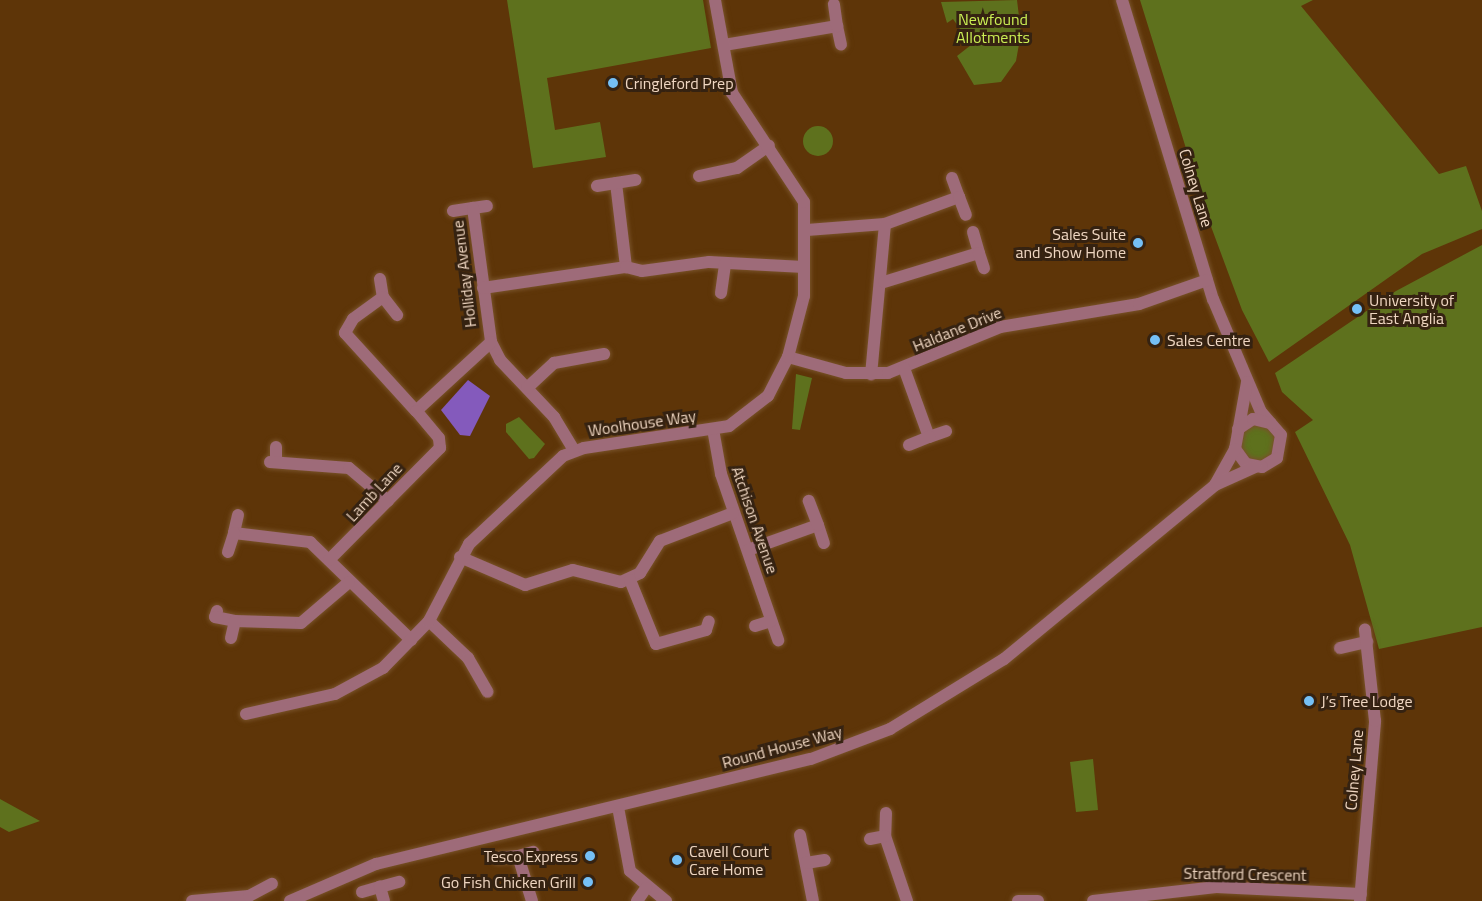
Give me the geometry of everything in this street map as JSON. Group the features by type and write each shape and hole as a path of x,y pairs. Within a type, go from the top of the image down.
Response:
{"street":[{"name":"Woolhouse Way","path":"246,714 316,699 362,682 411,640 429,621 459,557 540,474 574,450 713,429 738,422 758,407 788,357 804,296 807,230 804,202 732,93 715,0"},
{"name":"Colney Lane","path":"1122,0 1207,280 1247,382 1271,423 1281,435 1281,450 1270,464 1255,467"},
{"path":"834,4 841,45"},
{"path":"724,45 837,26"},
{"path":"699,176 737,168 769,146"},
{"path":"952,178 966,215"},
{"path":"597,186 636,180"},
{"path":"616,183 626,267"},
{"path":"807,230 885,224 959,197"},
{"name":"Holliday Avenue","path":"453,211 487,206"},
{"name":"Holliday Avenue","path":"473,208 491,342 574,450"},
{"path":"871,374 884,282 885,224"},
{"path":"973,232 984,268"},
{"path":"884,282 979,253"},
{"path":"721,293 725,263"},
{"path":"483,288 626,267 642,271 725,263 804,267"},
{"path":"380,279 383,297 397,315"},
{"name":"Haldane Drive","path":"788,357 871,374 904,368 1000,327 1139,304 1207,280"},
{"name":"Lamb Lane","path":"329,560 440,448 439,438 345,333 353,319 383,297"},
{"path":"416,411 491,342"},
{"path":"527,388 554,363 604,354"},
{"path":"904,368 929,437"},
{"path":"1247,382 1234,449 1255,467"},
{"path":"1238,429 1253,419 1271,423"},
{"name":"Atchison Avenue","path":"713,429 734,513 778,640"},
{"path":"909,445 946,431"},
{"path":"276,447 273,462 349,468 388,501"},
{"name":"Round House Way","path":"1215,485 1234,449"},
{"name":"Round House Way","path":"290,901 376,864 811,759 926,711 1004,659 1215,485 1255,467"},
{"path":"809,501 824,543"},
{"path":"459,557 525,585 573,570 608,581 630,580 660,541 734,513"},
{"path":"228,552 238,515"},
{"path":"748,550 818,525"},
{"path":"234,533 302,539 329,560 411,640"},
{"path":"630,580 656,644 706,630 709,621"},
{"path":"214,614 235,621 301,623 349,582"},
{"path":"231,638 235,621"},
{"path":"429,621 468,658 488,692"},
{"path":"755,626 771,621"},
{"name":"Colney Lane","path":"1340,648 1366,636 1375,721 1361,897"},
{"path":"618,807 627,862 646,888 666,901"},
{"path":"886,813 885,836 907,901"},
{"path":"800,835 813,901"},
{"path":"870,838 885,836"},
{"path":"498,858 532,852"},
{"path":"518,856 532,901"},
{"path":"806,863 825,860"},
{"path":"362,892 399,882"},
{"path":"192,901 249,896 272,884"},
{"path":"381,887 384,901"},
{"name":"Stratford Crescent","path":"1093,901 1216,887 1361,897"},
{"path":"637,901 646,888"},
{"path":"1018,901 1038,901"}],"green space":[{"path":"507,0 703,0 711,48 547,78 555,130 600,122 606,157 533,168"},
{"name":"Newfound Allotments","path":"1017,0 1021,33 1016,61 1001,82 974,85 957,56 971,45 953,19 947,23 941,2"},
{"path":"1140,0 1313,0 1301,6 1439,174 1466,166 1482,211 1482,229 1422,254 1269,362 1242,310 1206,213"},
{"path":"818,126 829,130 833,141 829,152 818,156 807,152 803,141 807,130"},
{"path":"1482,245 1482,627 1379,649 1350,545 1295,432 1313,420 1282,392 1275,373 1396,291"},
{"path":"796,374 812,378 800,430 792,429"},
{"path":"519,417 545,444 534,458 529,459 506,432 506,424"},
{"path":"1258,425 1270,431 1276,443 1270,455 1258,461 1246,455 1240,443 1246,431"},
{"path":"1093,759 1098,810 1076,812 1070,762"},
{"path":"0,799 40,821 9,832 0,827"}],"shaded area":[{"path":"468,380 490,396 470,436 460,435 441,410"}],"place":[{"name":"Cringleford Prep","path":"613,83"},
{"name":"Sales Suite and Show Home","path":"1138,243"},
{"name":"University of East Anglia","path":"1357,309"},
{"name":"Sales Centre","path":"1155,340"},
{"name":"J’s Tree Lodge","path":"1309,701"},
{"name":"Tesco Express","path":"590,856"},
{"name":"Cavell Court Care Home","path":"677,860"},
{"name":"Go Fish Chicken Grill","path":"588,882"}]}
